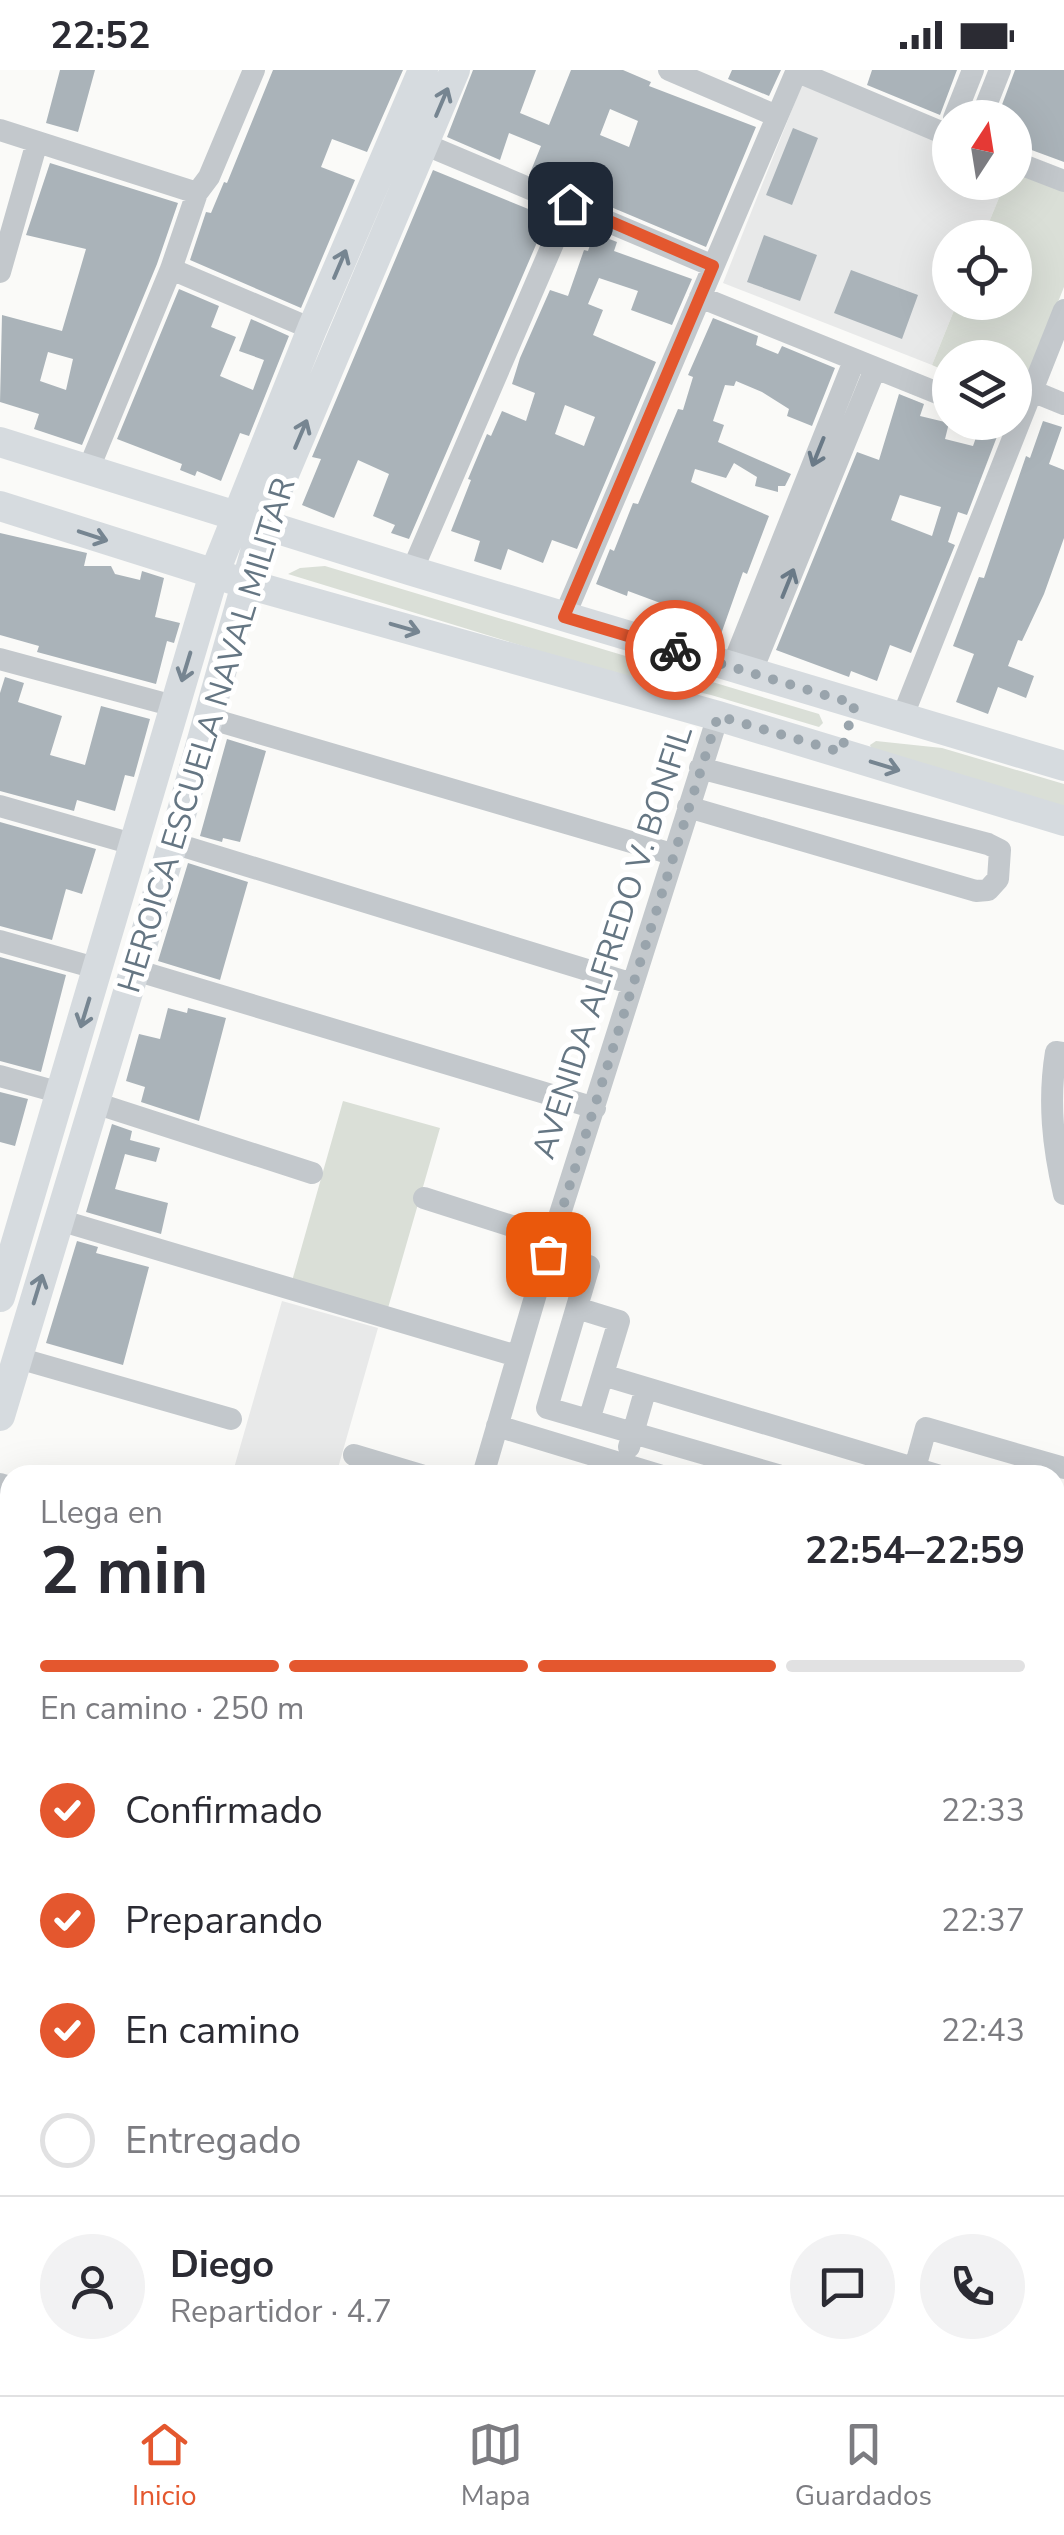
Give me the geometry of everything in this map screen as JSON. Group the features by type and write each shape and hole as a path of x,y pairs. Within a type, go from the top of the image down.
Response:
{"main road":[{"name":"HEROICA ESCUELA NAVAL MILITAR","path":"0,1416 247,584 250,520 312,329 423,70"},
{"name":"HEROICA ESCUELA NAVAL MILITAR","path":"1,1293 214,574 250,520 456,70"},
{"path":"0,442 741,670 902,718 1062,759"},
{"path":"0,506 247,584 718,716 1064,821"},
{"path":"841,752 855,704"}],"street":[{"path":"89,468 171,270 197,194 254,70"},
{"path":"669,70 776,116"},
{"path":"564,617 796,70 932,122"},
{"path":"961,100 972,70"},
{"path":"988,100 1000,70"},
{"path":"0,130 197,194"},
{"path":"0,272 36,142"},
{"path":"424,144 713,266"},
{"path":"1032,169 1064,181"},
{"path":"412,571 570,204"},
{"path":"171,270 312,329"},
{"path":"700,297 932,391"},
{"path":"1064,310 1032,391 1064,404"},
{"path":"741,670 864,365"},
{"path":"902,718 1010,440"},
{"path":"0,659 174,706"},
{"name":"AVENIDA ALFREDO V. BONFIL","path":"485,1465 718,716"},
{"path":"208,718 672,854"},
{"path":"688,808 976,890 988,890 998,879 1000,850 988,844 700,768"},
{"path":"988,844 999,802"},
{"path":"0,806 136,845"},
{"path":"173,843 634,984"},
{"path":"0,941 98,969"},
{"path":"134,970 595,1108"},
{"path":"1064,1054 1056,1052 1051,1097 1055,1157 1064,1194"},
{"path":"0,1076 61,1093"},
{"path":"94,1103 312,1173"},
{"path":"424,1198 589,1266 547,1408 743,1465"},
{"path":"59,1220 517,1356"},
{"path":"576,1308 619,1321 589,1420"},
{"path":"18,1358 231,1420"},
{"path":"603,1374 868,1465"},
{"path":"639,1465 633,1433 646,1388"},
{"path":"497,1426 621,1465"},
{"path":"923,1465 926,1428 1054,1465"},
{"path":"354,1454 389,1465"}],"shaded area":[{"path":"803,82 932,133 932,200 998,200 990,220 932,220 932,320 950,320 942,340 932,340 932,365 723,283"},
{"path":"1032,173 1064,185 1064,287 1032,367 1032,340 942,340 950,320 1032,320 1032,220 990,220 998,200 1032,200"},
{"path":"325,566 819,714 823,723 819,727 711,695 601,670 288,574 300,568"},
{"path":"876,741 942,748 1064,784 1064,809 872,750 870,745"},
{"path":"343,1101 440,1128 388,1308 292,1281"},
{"path":"282,1301 378,1328 339,1465 235,1465"}],"building":[{"path":"60,70 95,70 78,132 46,123"},
{"path":"273,70 403,70 367,152 332,139 321,167 355,180 301,308 190,260 206,212 211,213 224,182 227,183"},
{"path":"473,70 536,70 520,113 549,125 571,70 623,70 651,82 649,86 756,127 706,247 530,173 541,146 509,133 500,160 447,137","holes":["610,109 638,121 629,147 600,135"]},
{"path":"732,70 781,70 769,96 728,79"},
{"path":"872,70 957,70 946,100 932,100 932,112 867,85"},
{"path":"1015,70 1064,70 1064,162 1032,150 1032,100 1004,100"},
{"path":"793,128 818,138 792,205 766,195"},
{"path":"50,163 178,203 82,445 34,429 39,414 0,402 2,315 62,331 86,249 26,235","holes":["48,352 73,359 66,390 40,381"]},
{"path":"433,170 548,217 409,539 391,533 395,525 373,516 389,474 358,460 334,518 302,505 321,459 312,457"},
{"path":"594,233 617,242 614,251 692,279 672,325 631,310 638,291 599,278 588,304 603,310 593,335 656,362 577,549 552,540 543,563 508,549 501,570 474,561 480,541 451,531 487,434 491,436 502,411 526,421 535,393 512,384 520,358 550,290 568,296 584,250 588,251","holes":["565,405 595,417 584,446 555,434"]},
{"path":"764,235 817,255 800,301 747,282"},
{"path":"851,270 918,295 902,339 834,313"},
{"path":"179,289 219,306 211,327 236,337 220,376 253,390 264,360 239,351 251,319 289,336 249,436 240,433 221,481 197,471 195,476 180,470 182,464 117,439"},
{"path":"713,318 758,336 756,345 778,354 782,346 835,368 812,426 787,416 789,409 762,392 736,381 734,386 725,385 713,421 724,425 718,442 791,474 785,486 778,486 778,492 755,486 757,477 734,463 726,478 695,469 691,482 769,516 747,574 743,572 720,637 659,615 663,604 596,584 633,503 638,504 678,409 683,410 693,377 688,375"},
{"path":"899,394 924,404 920,416 932,419 932,440 973,446 975,440 996,440 967,515 958,512 948,542 955,545 911,653 890,645 877,681 851,671 849,677 776,650 857,452 879,460","holes":["900,495 941,507 932,536 891,520"]},
{"path":"1043,421 1062,427 1049,464 1064,470 1064,538 1044,594 1008,666 1034,676 1026,698 998,687 988,714 956,702 974,654 953,646 979,577 984,578 1026,456 1030,458"},
{"path":"0,533 87,553 84,566 111,566 115,574 140,580 142,571 164,578 155,617 180,623 174,643 167,641 156,684 37,652 39,646 0,635"},
{"path":"5,677 24,683 18,702 62,716 50,755 85,765 101,706 150,719 134,777 125,775 115,811 77,800 74,811 0,791 0,693"},
{"path":"227,739 266,751 240,842 200,836"},
{"path":"0,822 96,849 82,894 66,889 52,940 0,926"},
{"path":"188,863 248,882 220,980 158,961"},
{"path":"0,957 66,975 41,1072 0,1061"},
{"path":"168,1008 187,1013 188,1008 226,1018 199,1121 141,1102 145,1087 126,1081 139,1034 160,1039"},
{"path":"0,1092 28,1099 15,1146 0,1142"},
{"path":"112,1124 132,1131 130,1140 160,1148 156,1162 125,1154 115,1189 168,1203 161,1234 86,1212"},
{"path":"77,1241 98,1247 96,1253 149,1267 123,1365 46,1343"}],"way so far":[{"path":"548,1254 718,716 841,752 855,704 675,650"}],"route":[{"path":"570,204 713,266 564,617 675,650"}]}
